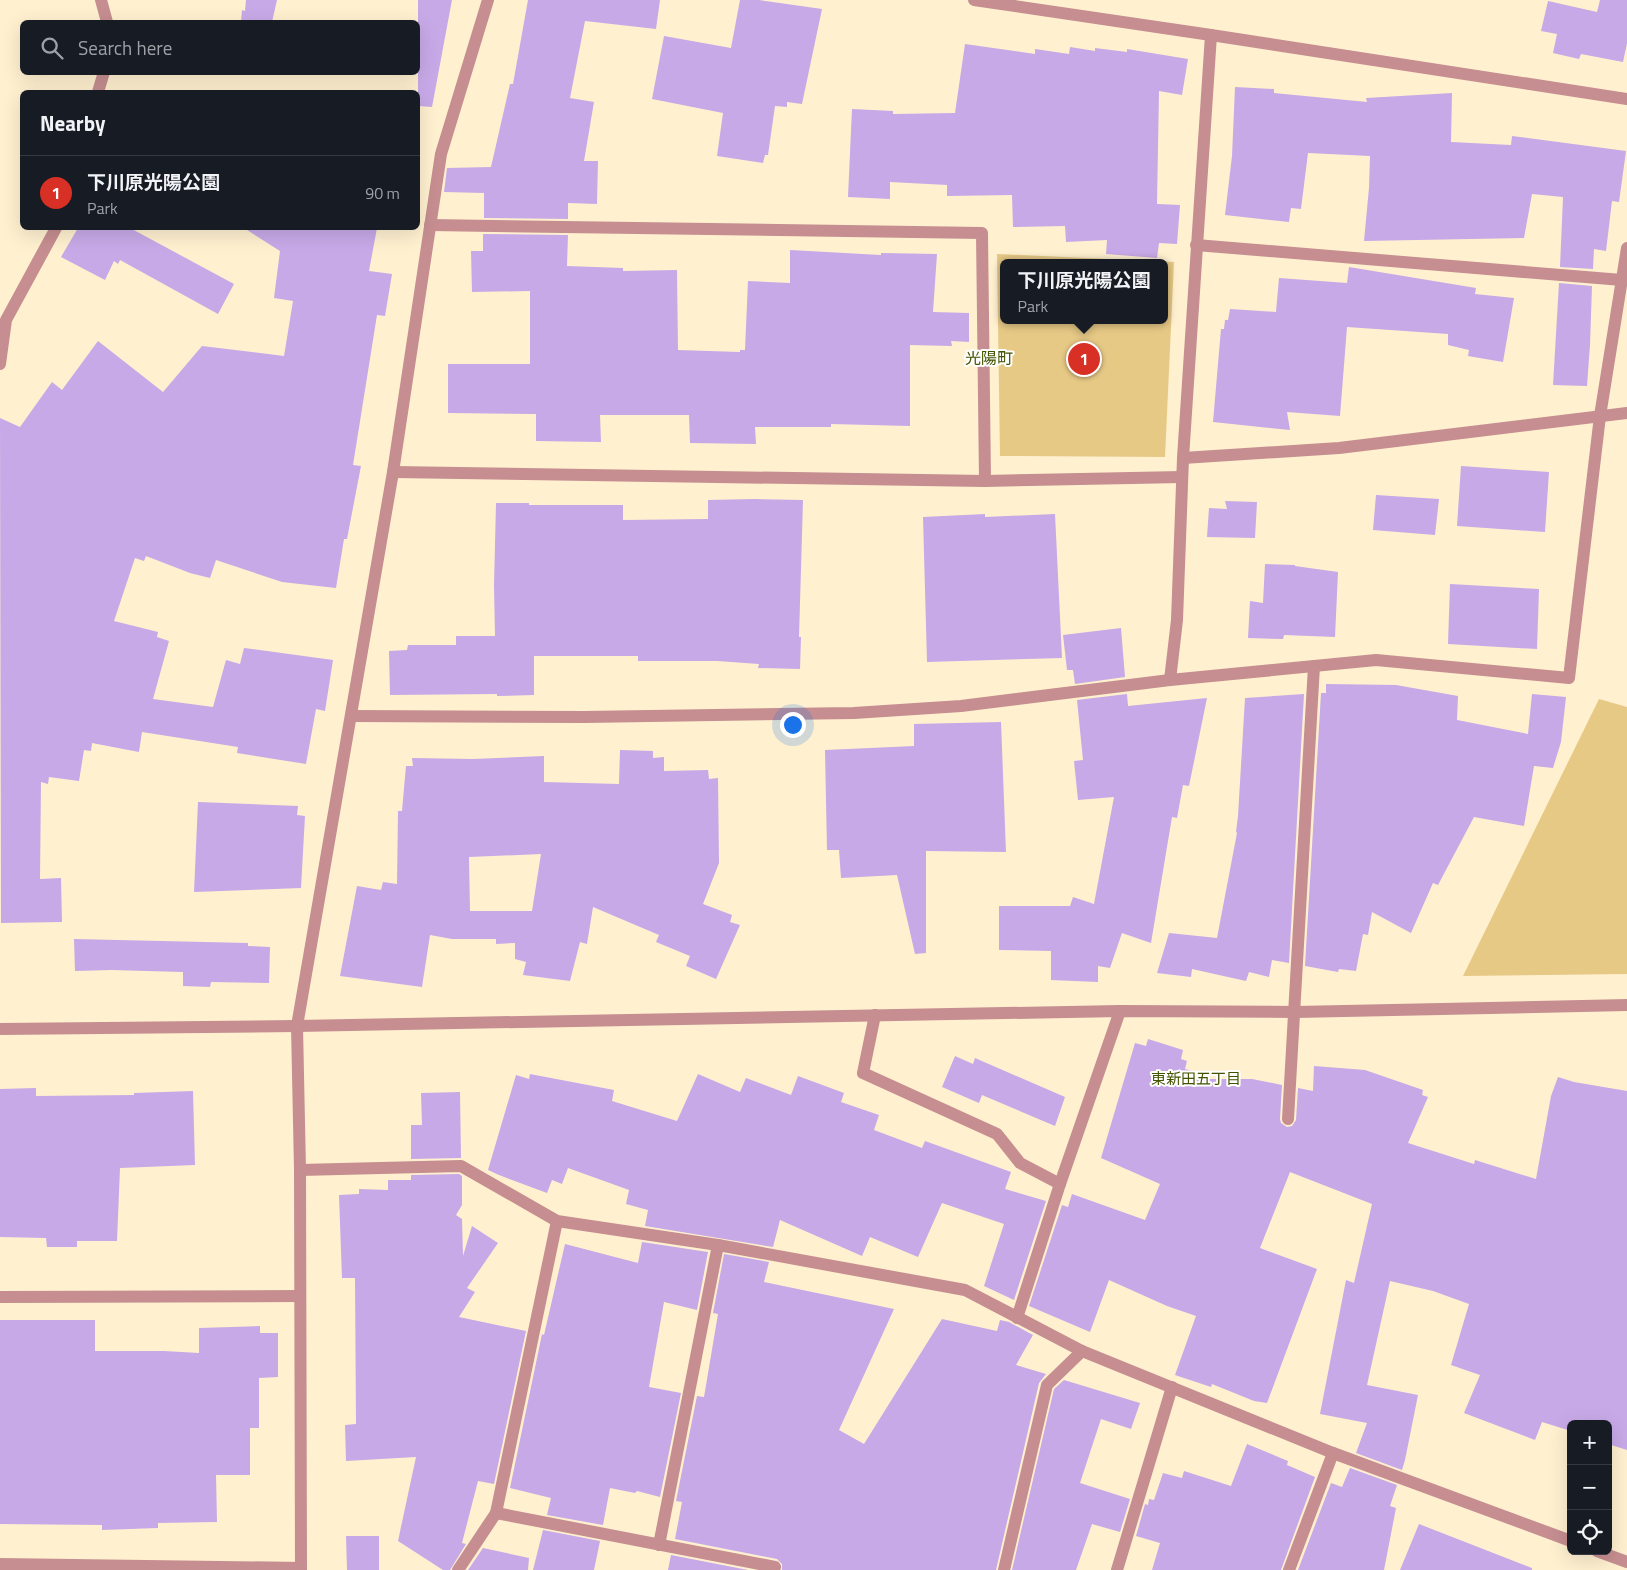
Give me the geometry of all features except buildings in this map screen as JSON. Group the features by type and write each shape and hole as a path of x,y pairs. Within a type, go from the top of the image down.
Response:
{"street":[{"path":"101,0 106,20"},
{"path":"0,1564 301,1569 300,1170 297,1026 393,472 442,154 488,0"},
{"path":"974,0 1627,99"},
{"path":"1170,680 1177,620 1183,458 1211,35"},
{"path":"99,90 103,75"},
{"path":"430,225 982,233 985,481"},
{"path":"0,364 6,320 55,230"},
{"path":"1196,245 1622,280"},
{"path":"351,716 584,717 854,713 961,706 1170,680 1376,660 1568,678 1600,416 1627,248"},
{"path":"1183,458 1339,448 1627,413"},
{"path":"393,472 985,481 1182,477"},
{"path":"1288,1119 1296,1012 1314,666"},
{"path":"0,1029 297,1026 1120,1011 1296,1012 1627,1005"},
{"path":"1016,1318 1120,1011"},
{"path":"875,1015 863,1073 997,1134 1020,1163 1060,1184"},
{"path":"300,1170 462,1166 557,1221 718,1245 965,1290 1082,1351 1333,1453 1567,1540"},
{"path":"458,1570 496,1513 557,1221"},
{"path":"660,1545 718,1245"},
{"path":"0,1297 300,1296"},
{"path":"1004,1570 1047,1385 1082,1351"},
{"path":"1117,1570 1172,1387"},
{"path":"1289,1570 1333,1453"},
{"path":"496,1513 775,1567"},
{"path":"1608,1555 1627,1562"}],"shaded area":[{"path":"997,254 1108,259 1000,259 1000,324 1168,324 1168,262 1174,262 1165,457 1000,456"},
{"path":"1599,699 1627,707 1627,974 1463,976"}],"place":[{"name":"下川原光陽公園","path":"1084,359"}],"district":[{"name":"光陽町","path":"989,358"},
{"name":"東新田五丁目","path":"1196,1078"}]}
